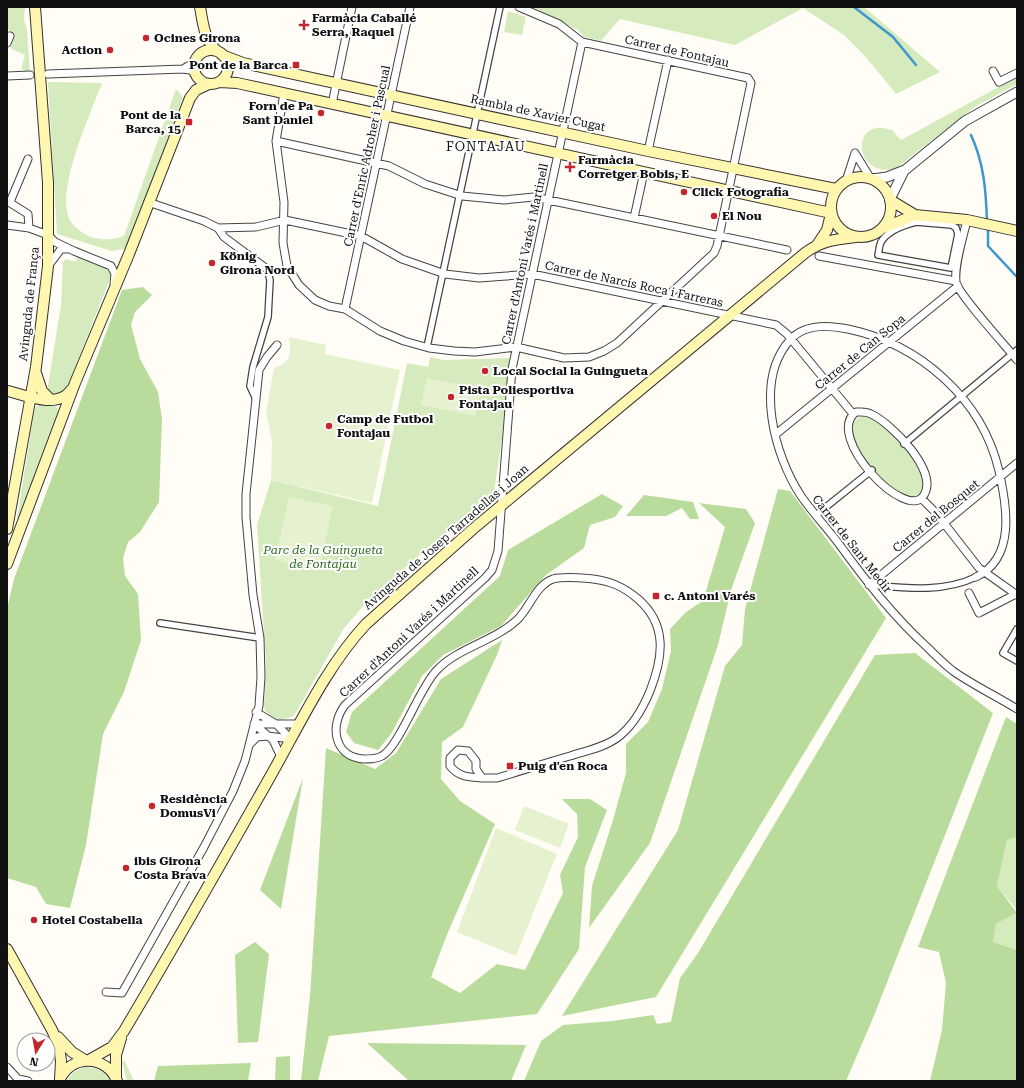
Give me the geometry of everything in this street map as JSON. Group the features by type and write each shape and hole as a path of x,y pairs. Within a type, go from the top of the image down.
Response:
{"main road":[{"name":"Avinguda de França","path":"7,529 29,397 36,367 48,266 48,183 34,7"},
{"path":"200,7 207,37 211,46 219,53 228,66 226,75 220,82"},
{"path":"208,84 200,81 195,74 195,62 203,52 219,53"},
{"name":"Rambla de Xavier Cugat","path":"219,53 243,62 336,83 648,151 836,189"},
{"path":"7,564 75,383 190,98 196,90 208,84 220,82 237,83 831,214"},
{"path":"914,215 883,228 871,236 856,237 839,229 831,214 831,201 836,189 846,181 857,177 871,179 883,187 890,199 914,215 970,221 1017,230"},
{"path":"883,228 890,215 890,199"},
{"name":"Avinguda de Josep Tarradellas i Joan","path":"817,245 827,230 831,214"},
{"name":"Avinguda de Josep Tarradellas i Joan","path":"59,1080 70,1066 87,1060 112,1047 124,1031 299,724 347,646 366,624 418,576 501,506 817,245 828,240 856,237"},
{"path":"8,391 24,386 29,382 36,367"},
{"path":"36,367 38,383 42,391 51,400"},
{"path":"8,391 29,397 51,400 63,399 75,383"},
{"path":"7,949 52,1030 61,1054 59,1080"},
{"path":"52,1030 72,1052 87,1060 103,1064 116,1080"},
{"name":"Avinguda de Josep Tarradellas i Joan","path":"116,1080 116,1055 124,1031"}],"street":[{"path":"332,104 352,7"},
{"name":"Carrer d'Enric Adroher i Pascual","path":"345,309 410,7"},
{"path":"426,347 500,7"},
{"name":"Carrer de Fontajau","path":"519,7 559,24 582,42 748,78 751,83 734,168"},
{"name":"Carrer d'Antoni Varés i Martinell","path":"482,778 476,769 476,761 468,751 458,750 450,758 450,766 456,773 465,777 482,778 497,778 598,748 617,738 628,728 641,711 659,663 660,637 656,621 646,607 632,594 623,587 607,581 569,578 554,579 543,586 527,609 503,631 470,647 436,671 414,704 392,745 386,753 378,758 367,759 355,757 340,746 336,729 338,716 345,705 441,620 492,570 498,551 509,392 514,358 582,42"},
{"path":"648,151 668,60"},
{"path":"184,69 195,62"},
{"path":"48,74 184,69 190,70 195,74"},
{"path":"993,71 999,82 1017,73"},
{"path":"7,76 30,75"},
{"path":"890,199 896,183 905,170 965,121 1017,92"},
{"path":"284,93 276,141 283,189 284,250 287,266 294,279 304,291 315,300 329,306 345,309 380,330 426,347 448,351 475,352 516,347 564,358 581,358 596,354 617,343 710,258 716,250 734,168"},
{"path":"276,141 393,167 425,184 459,195 494,200 534,197 787,250"},
{"path":"846,181 855,153 871,179 887,177 905,170"},
{"path":"28,158 8,201 28,214 29,228"},
{"path":"634,218 644,172"},
{"path":"148,202 204,221 218,228 256,227 284,220"},
{"name":"Carrer de Narcís Roca i Farreras","path":"284,220 361,236 402,259 442,274 479,278 532,274 776,325 787,334 853,414"},
{"path":"957,284 957,271 970,221"},
{"path":"916,222 952,225 956,228 958,234 951,268 878,255 880,242 900,226 916,222"},
{"path":"7,225 29,228 48,235 55,242 70,250 103,262 114,268 113,292"},
{"path":"218,228 224,237 267,269 270,280 268,317 250,386 256,399"},
{"path":"48,266 60,250 70,250"},
{"path":"819,256 957,284 1015,354 961,396 905,443"},
{"name":"Carrer de Can Sopa","path":"776,434 890,342 957,284"},
{"path":"791,339 812,328 826,326 861,331 907,350 946,379 961,396 983,428 994,456 1000,477 1006,514 1004,540 998,556 985,573 961,584 943,587 869,585"},
{"name":"Carrer de Sant Medir","path":"791,339 778,358 772,378 771,401 778,445 794,482 816,515 869,585 900,622 952,670 1017,709"},
{"path":"106,992 122,993 204,847 233,791 245,761 249,746 261,677 260,638 253,595 246,517 246,494 259,370 277,345"},
{"path":"514,358 519,352 525,349"},
{"path":"862,412 871,414 888,425 905,443 918,460 927,483 926,491 922,499 915,501 903,498 882,484 870,470 855,448 848,430 850,420 853,414 862,412"},
{"name":"Carrer del Bosquet","path":"869,585 1017,463"},
{"path":"816,515 870,470"},
{"path":"922,499 936,513 943,524 985,573 1016,595 979,613 969,593"},
{"path":"160,623 260,638"},
{"path":"1017,629 1003,653 1017,661"},
{"path":"256,712 276,724 291,739"},
{"path":"254,724 299,724"},
{"path":"254,724 274,740 281,757"},
{"path":"249,746 256,737 268,736 291,739"},
{"path":"7,1067 18,1079 28,1081"}],"green space":[{"path":"7,7 25,7 24,20 27,29 30,72 21,69 25,55 10,48 13,39 7,26"},
{"path":"533,7 864,7 940,72 896,94 865,56 844,35 803,8 735,45 620,19 601,41 584,37 578,30"},
{"path":"508,11 526,17 522,35 504,32"},
{"path":"1017,77 1017,84 976,106 895,169 882,169 873,166 866,160 862,145 864,137 869,131 876,128 892,130 901,140"},
{"path":"48,82 102,83 83,132 70,172 66,207 70,220 75,227 88,236 98,239 114,239 124,236 176,89 183,97 130,241 124,249 112,251 57,234"},
{"path":"77,257 102,265 111,276 66,390 59,394 53,394 47,392 61,305 63,262 66,259 76,262"},
{"path":"143,287 152,295 135,312 131,325 140,359 158,392 162,419 159,502 140,532 128,542 123,558 125,576 138,594 141,640 124,692 103,734 86,845 70,908 46,904 36,887 7,878 7,609 14,579 122,290"},
{"name":"Camp de Futbol Fontajau","path":"289,337 326,345 325,354 400,370 372,503 271,480 272,441 266,412 274,368 280,366 289,357"},
{"name":"Parc de la Guingueta de Fontajau","path":"430,357 443,360 514,358 494,492 374,594 344,628 294,716 278,721 265,711 264,706 266,664 257,525 271,480 378,506 407,363 428,367"},
{"name":"Pista Poliesportiva Fontajau","path":"427,378 481,389 475,416 421,405"},
{"path":"42,403 54,406 60,412 19,519 17,519 34,412 36,407"},
{"path":"868,416 895,436 909,453 924,484 919,498 901,495 885,483 866,462 857,446 852,429 854,422 859,418"},
{"path":"778,489 790,491 886,618 656,997 562,1016 678,830 725,666 742,645 745,609"},
{"path":"602,494 623,506 615,517 590,525 584,548 546,575 501,626 443,655 422,676 391,734 378,750 354,743 346,732 352,712 500,576 508,550"},
{"path":"644,495 693,502 699,519 690,519 682,508 666,516 626,516"},
{"path":"289,497 333,506 319,570 275,560"},
{"path":"699,503 746,509 755,523 731,590 718,645 650,843 589,928 592,886 626,773 626,744 648,722 662,689 671,651 670,629 686,612 703,601 725,527"},
{"path":"502,640 497,655 463,727 442,742 441,779 460,801 495,824 446,937 431,977 460,993 497,964 525,970 563,893 560,875 578,837 577,814 562,799 590,799 607,810 585,867 579,949 537,1014 329,1036 318,1081 301,1081 310,996 326,748 375,769 396,753 441,679"},
{"path":"915,653 993,713 873,1018 846,1081 524,1081 541,1041 563,1025 613,1021 653,1015 657,1024 671,1022 680,978 698,953 875,655"},
{"path":"1006,717 1017,724 1017,837 1007,840 997,886 1017,913 996,924 993,942 1017,950 1017,1081 930,1081 942,1030 946,983 939,952 918,947"},
{"path":"303,778 281,909 260,890"},
{"path":"524,806 569,824 560,848 515,830"},
{"path":"496,828 557,854 516,956 457,932"},
{"path":"1017,837 1017,910 997,886 1007,840"},
{"path":"1017,913 1017,950 993,942 996,924"},
{"path":"255,942 269,954 258,1042 238,1043 235,955"},
{"path":"367,1043 526,1045 511,1081 409,1081"},
{"path":"290,1056 290,1081 275,1081 276,1057"},
{"path":"124,1060 134,1081 127,1081 122,1061"},
{"path":"251,1063 248,1081 154,1081 158,1066"},
{"path":"84,1067 99,1070 110,1081 67,1081 74,1072"}],"waterway":[{"path":"854,7 893,37 916,65"},
{"path":"971,135 979,156 984,177 987,222"},
{"path":"988,227 988,246 1017,277"}],"place":[{"name":"Farmàcia Caballé Serra, Raquel","path":"304,25"},
{"name":"Ocines Girona","path":"146,38"},
{"name":"Action","path":"110,50"},
{"name":"Pont de la Barca","path":"296,65"},
{"name":"Forn de Pa Sant Daniel","path":"321,113"},
{"name":"Pont de la Barca, 15","path":"189,122"},
{"name":"Farmàcia Corretger Bobis, E","path":"570,167"},
{"name":"Click Fotografia","path":"684,192"},
{"name":"El Nou","path":"714,216"},
{"name":"König Girona Nord","path":"212,263"},
{"name":"Local Social la Guingueta","path":"485,371"},
{"name":"Pista Poliesportiva Fontajau","path":"451,397"},
{"name":"Camp de Futbol Fontajau","path":"329,426"},
{"name":"c. Antoni Varés","path":"656,596"},
{"name":"Puig d'en Roca","path":"510,766"},
{"name":"Residència DomusVi","path":"152,806"},
{"name":"ibis Girona Costa Brava","path":"126,868"},
{"name":"Hotel Costabella","path":"34,920"}],"district":[{"name":"FONTAJAU","path":"486,146"}]}
